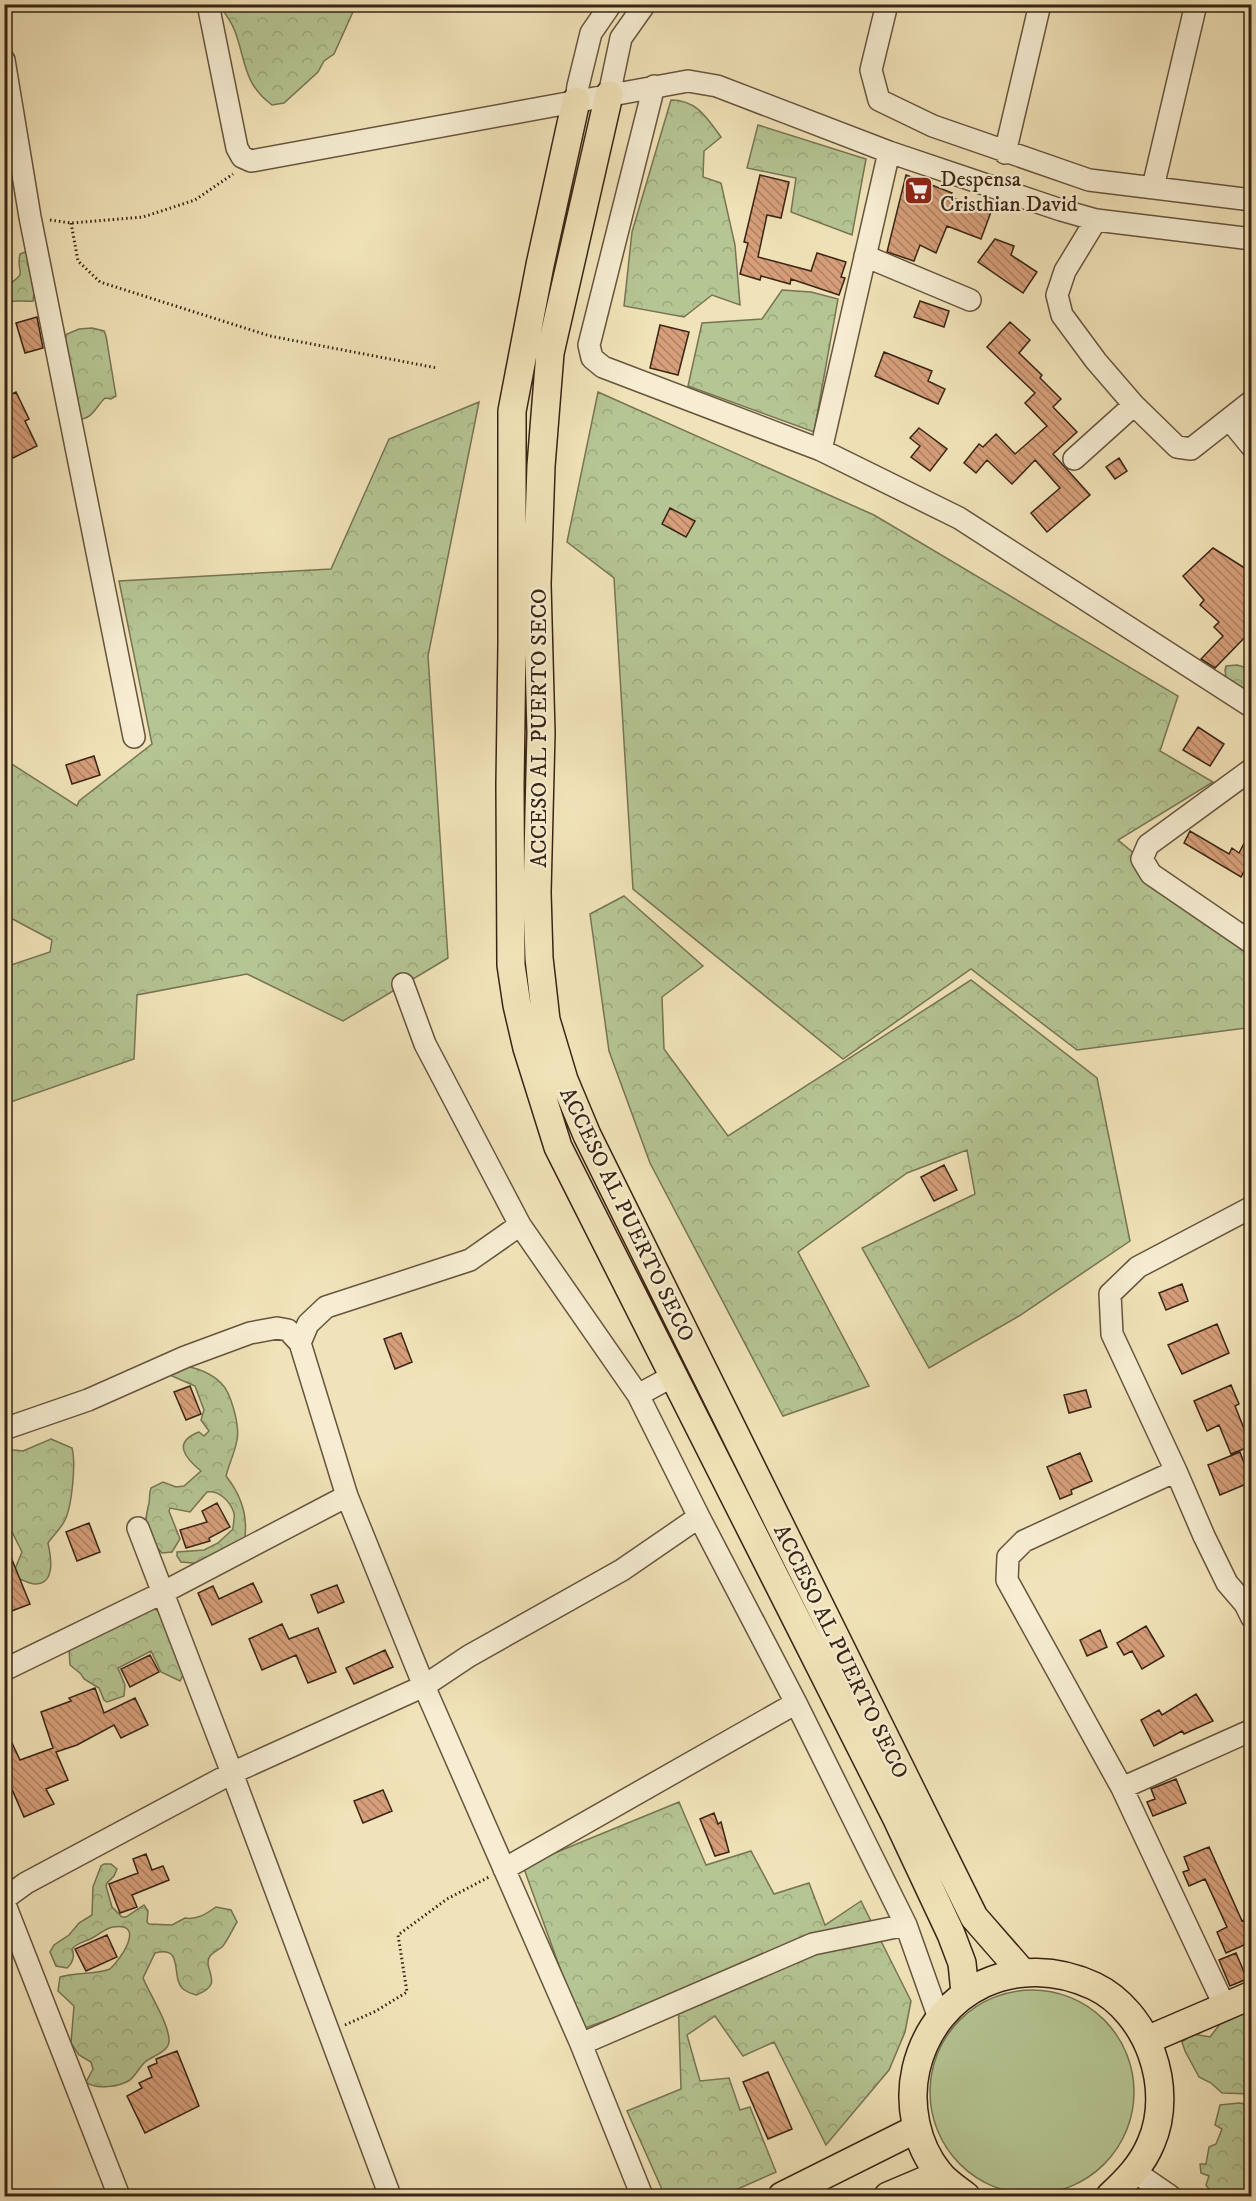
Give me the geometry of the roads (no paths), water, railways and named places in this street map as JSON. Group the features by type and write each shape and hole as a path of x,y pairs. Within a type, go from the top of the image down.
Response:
{"main road":[{"name":"ACCESO AL PUERTO SECO","path":"609,95 550,353 541,466 537,584 541,733 537,893 539,958 546,1020 564,1080 587,1135 974,1917 1022,1972"},
{"name":"ACCESO AL PUERTO SECO","path":"576,101 540,265 512,411 511,965 517,1005 527,1048 558,1147 942,1913 962,1963 965,1993"},
{"path":"966,2196 940,2174 930,2160 916,2129 912,2085 921,2050 939,2018 965,1993 989,1980 1022,1972 1059,1974 1095,1987 1125,2009 1147,2040 1158,2073 1160,2108 1152,2142 1135,2172 1110,2196"},
{"path":"1147,2040 1251,1995"},
{"path":"782,2196 916,2129"},
{"path":"888,2196 940,2174"}],"street":[{"path":"208,4 237,148 242,157 251,161 688,81 717,86 889,152 1096,220 1251,239"},
{"path":"576,101 591,33 610,4"},
{"path":"609,95 621,38 645,4"},
{"path":"887,4 871,70 879,100 933,126 1005,153 1089,180 1251,200"},
{"path":"1005,153 1040,4"},
{"path":"1153,187 1196,4"},
{"path":"4,60 30,217 134,737"},
{"path":"654,86 589,345 592,358 603,367 821,450 959,518 1251,707"},
{"path":"821,450 889,152"},
{"path":"1096,220 1065,271 1057,295 1062,315 1096,361 1134,405 1177,447 1191,449 1251,401"},
{"path":"865,256 970,300"},
{"path":"1074,459 1134,405"},
{"path":"1229,418 1251,447"},
{"path":"1251,769 1148,845 1142,859 1151,874 1251,943"},
{"path":"403,984 425,1044 520,1226 638,1395 796,1703 906,1925 939,2018"},
{"path":"1249,1608 1227,1583 1112,1334 1110,1294 1138,1267 1251,1207"},
{"path":"300,1343 308,1324 326,1307 470,1260 520,1226"},
{"path":"4,1429 88,1400 184,1357 250,1333 277,1328 288,1330 300,1343 347,1496 424,1686 581,2044 642,2196"},
{"path":"638,1395 673,1376"},
{"path":"1176,1471 1024,1541 1008,1557 1007,1580 1122,1788 1225,2007"},
{"path":"4,1670 162,1593 347,1496"},
{"path":"119,2196 4,1901 26,1883 232,1773 424,1686 469,1656 622,1570 699,1517"},
{"path":"138,1528 390,2196"},
{"path":"504,1869 796,1703"},
{"path":"1122,1788 1251,1730"},
{"path":"581,2044 813,1944 906,1925"},
{"path":"1135,2172 1170,2196"}],"place":[{"name":"Despensa Cristhian David","path":"919,191"}]}
